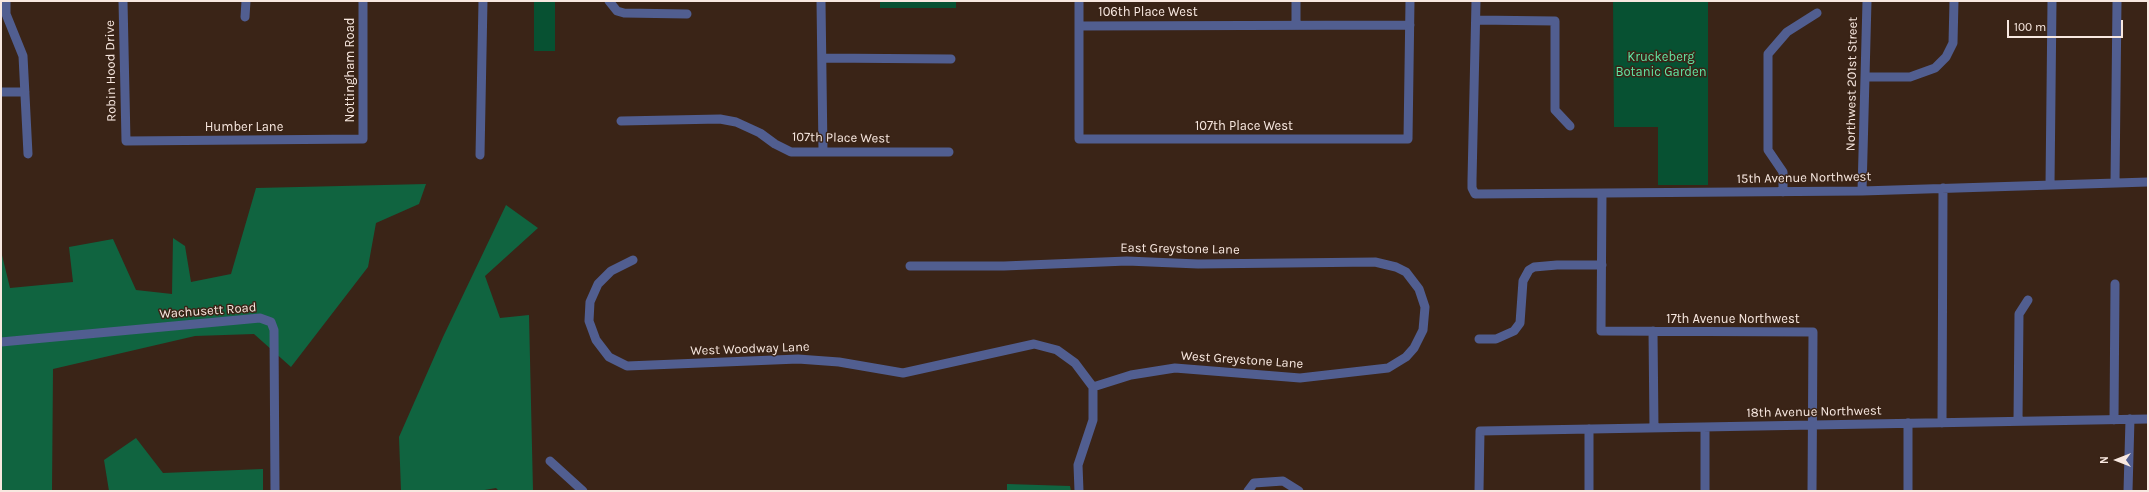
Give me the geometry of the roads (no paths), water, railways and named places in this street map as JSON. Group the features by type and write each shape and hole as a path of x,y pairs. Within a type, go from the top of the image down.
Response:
{"street":[{"path":"6,1 6,14 23,56 28,154"},
{"name":"Robin Hood Drive","path":"123,1 126,141"},
{"path":"245,17 246,1"},
{"name":"Nottingham Road","path":"363,1 364,139"},
{"path":"480,155 483,1"},
{"path":"609,1 617,11 624,13 687,14"},
{"path":"821,1 823,152"},
{"path":"1079,1 1079,26"},
{"path":"1296,1 1296,25"},
{"path":"1410,1 1410,25"},
{"path":"1476,1 1476,20 1555,21 1556,110 1570,126"},
{"name":"Northwest 201st Street","path":"1862,191 1867,1"},
{"path":"1866,77 1910,77 1924,74 1935,68 1946,57 1953,43 1954,1"},
{"path":"2050,185 2052,1"},
{"path":"2115,183 2117,1"},
{"path":"1783,192 1783,172 1768,150 1768,54 1787,32 1816,13"},
{"name":"15th Avenue Northwest","path":"1476,20 1472,180 1472,188 1475,194 1862,191 2148,182"},
{"name":"106th Place West","path":"1079,26 1410,25"},
{"name":"107th Place West","path":"1079,26 1079,139 1408,139 1410,25"},
{"path":"822,58 951,59"},
{"path":"1,92 25,92"},
{"name":"107th Place West","path":"621,121 720,119 736,122 760,133 775,144 791,152 949,152"},
{"name":"Humber Lane","path":"126,141 364,139"},
{"path":"1942,423 1943,188"},
{"path":"1479,339 1496,339 1514,332 1520,323 1523,281 1529,270 1534,267 1602,265 1602,194"},
{"name":"West Woodway Lane","path":"633,260 611,271 598,284 590,302 589,321 596,340 609,357 627,366 798,359 838,362 903,373 1034,344 1056,350 1075,363 1092,387"},
{"name":"East Greystone Lane","path":"910,266 1004,266 1127,261 1198,264 1375,262 1396,267 1406,272 1419,289 1425,307"},
{"name":"17th Avenue Northwest","path":"1602,265 1601,331 1813,332 1812,425"},
{"path":"2114,420 2115,284"},
{"path":"2018,421 2019,314 2028,300"},
{"name":"West Greystone Lane","path":"1092,387 1130,375 1175,368 1300,378 1388,368 1406,357 1414,348 1423,330 1425,307"},
{"name":"Wachusett Road","path":"1,342 260,318 271,322 274,330 275,491"},
{"path":"1653,332 1654,428"},
{"path":"1079,491 1078,465 1093,420 1092,387"},
{"path":"2128,491 2130,419"},
{"name":"18th Avenue Northwest","path":"1479,491 1480,431 2148,419"},
{"path":"1908,423 1908,491"},
{"path":"1812,425 1812,491"},
{"path":"1705,427 1705,491"},
{"path":"1589,429 1589,491"},
{"path":"550,461 584,491"},
{"path":"1248,491 1254,483 1283,481 1299,491"}],"park label":[{"name":"Kruckeberg Botanic Garden","path":"1661,64"}]}
